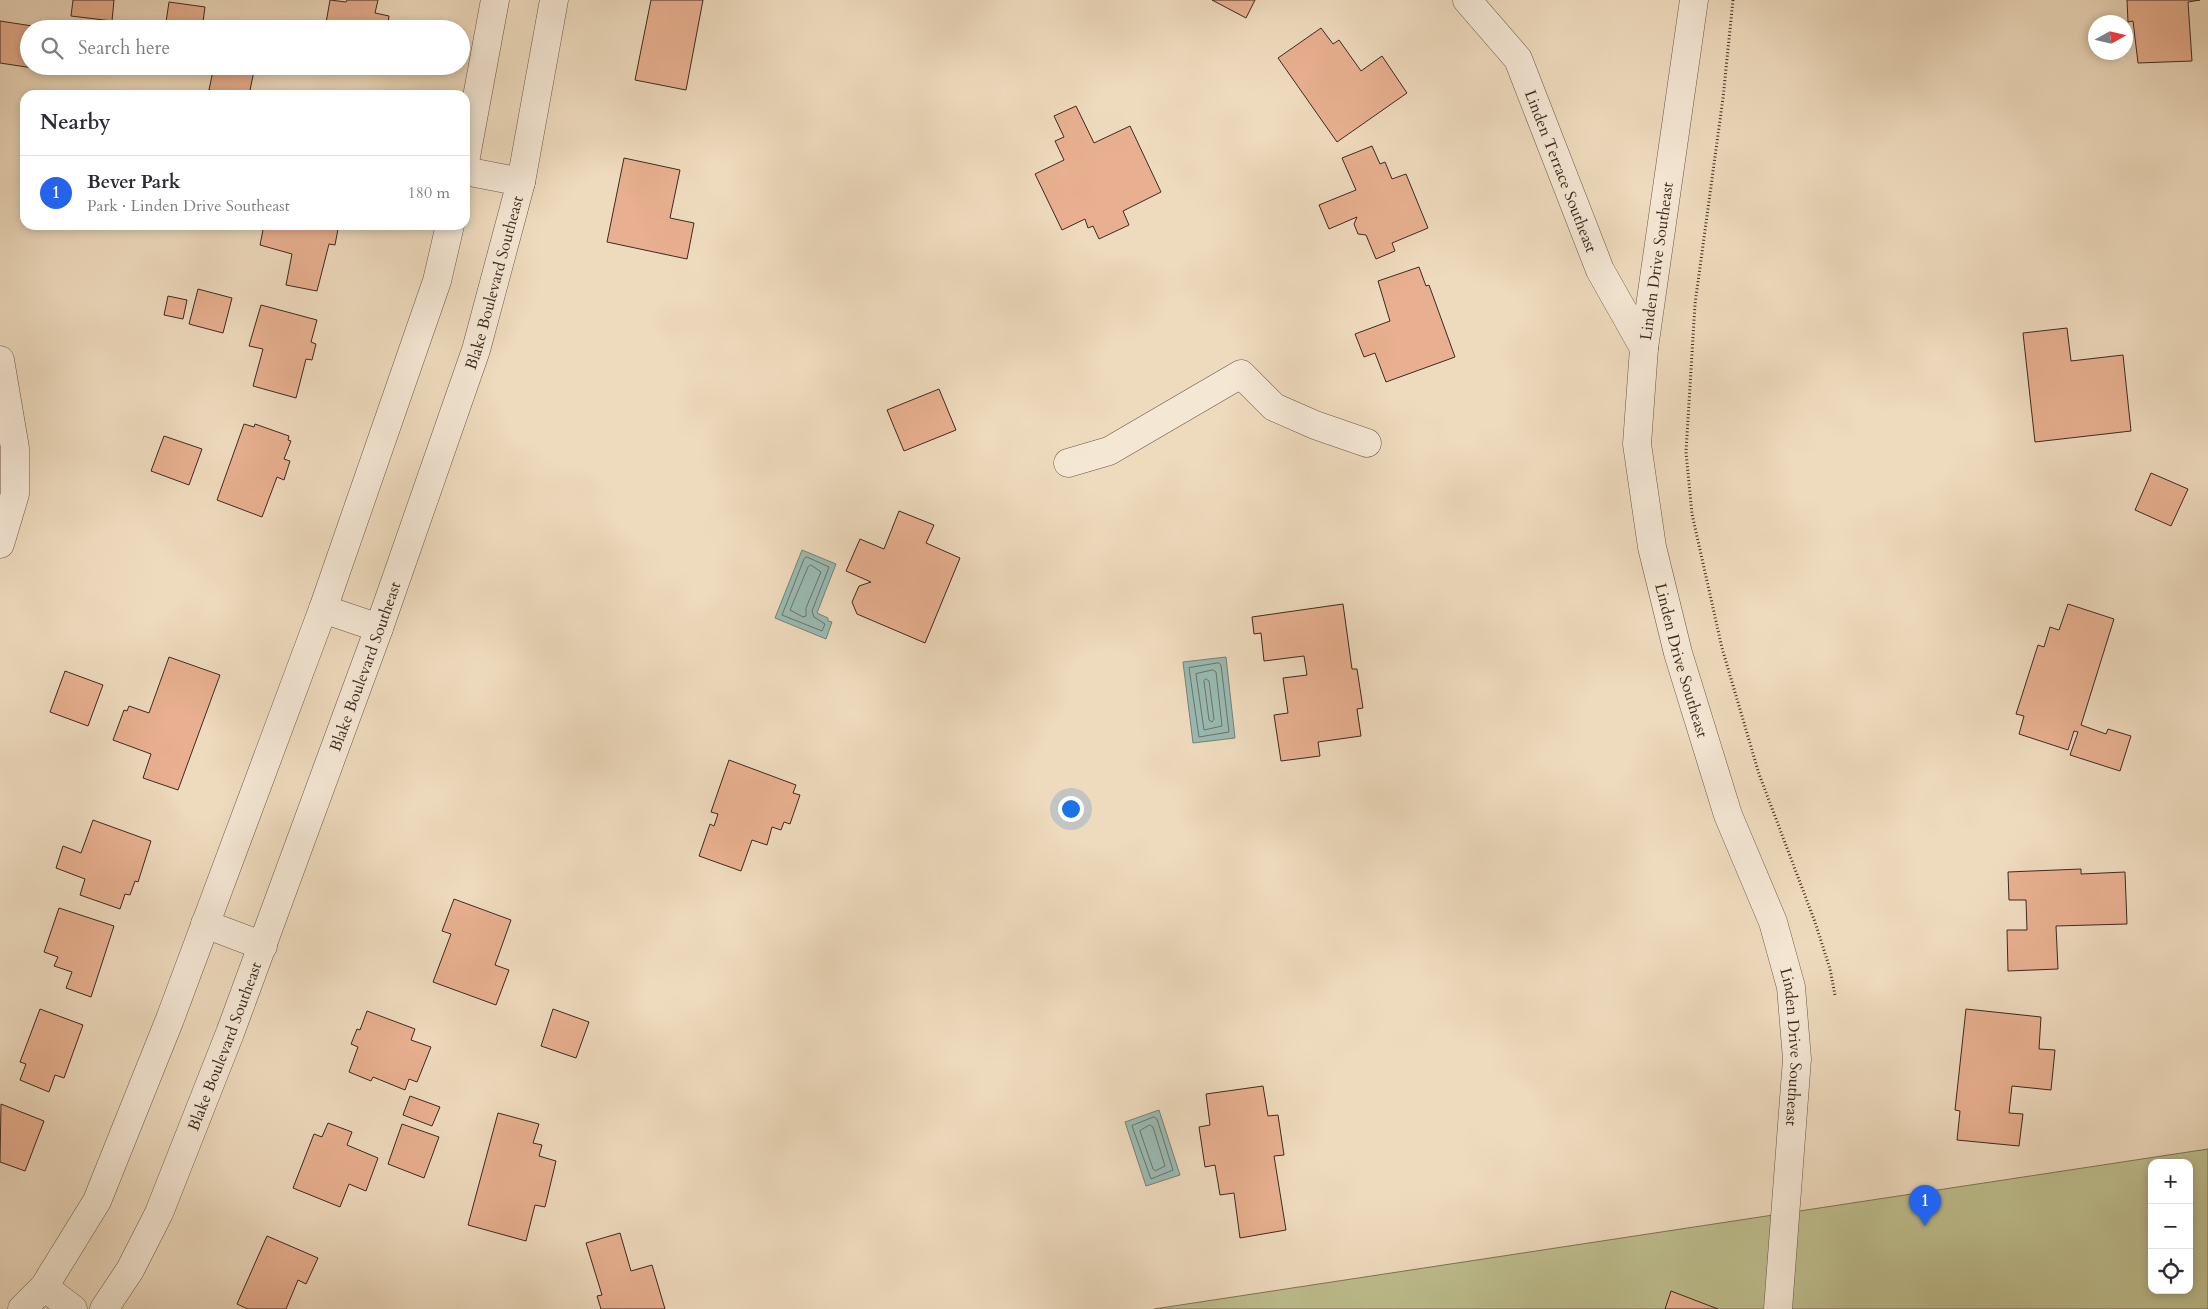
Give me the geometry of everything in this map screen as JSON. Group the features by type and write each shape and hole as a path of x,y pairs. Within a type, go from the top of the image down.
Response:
{"street":[{"path":"470,135 495,0"},
{"name":"Blake Boulevard Southeast","path":"104,1309 130,1270 159,1213 263,946 379,628 476,350 520,182 554,0"},
{"name":"Linden Terrace Southeast","path":"1467,0 1518,59 1600,270 1644,348"},
{"name":"Linden Drive Southeast","path":"1694,0 1644,348 1637,444 1652,547 1678,653 1728,815 1773,922 1792,986 1798,1059 1778,1309"},
{"path":"470,172 520,182"},
{"path":"22,1309 44,1287 97,1201 206,924 323,609 437,281 449,230"},
{"path":"0,360 15,448 14,494 0,544"},
{"path":"1068,463 1109,451 1241,374 1274,407 1315,425 1367,443"},
{"path":"323,609 379,628"},
{"path":"206,924 263,946"},
{"path":"44,1287 73,1309"}],"path":[{"path":"1732,0 1723,98 1695,304 1686,452 1692,514 1722,648 1759,774 1815,922 1830,969 1835,995"}],"green space":[{"path":"2208,1149 2208,1309 1154,1309"}],"water":[{"path":"802,550 836,564 817,613 832,622 826,639 775,618"},
{"path":"1226,657 1235,738 1193,743 1183,662"},
{"path":"1159,1110 1180,1175 1146,1186 1125,1122"}],"building":[{"path":"73,0 114,0 112,20 71,16"},
{"path":"330,0 346,2 347,0 378,0 375,13 389,16 388,20 327,20"},
{"path":"651,0 703,0 686,90 635,80"},
{"path":"1212,0 1255,0 1246,18"},
{"path":"2127,0 2200,0 2188,2 2192,61 2138,63 2133,15 2128,15"},
{"path":"169,2 205,7 203,20 166,20"},
{"path":"0,21 20,24 20,66 0,63"},
{"path":"1321,28 1333,44 1339,40 1361,71 1382,56 1407,93 1337,142 1278,58"},
{"path":"212,75 253,75 250,90 209,90"},
{"path":"1076,106 1094,143 1130,126 1161,192 1123,211 1129,225 1099,239 1093,226 1088,228 1085,219 1062,230 1035,174 1064,160 1055,141 1064,137 1054,116"},
{"path":"1372,146 1380,164 1385,162 1392,179 1406,174 1428,228 1392,243 1395,251 1376,259 1366,235 1358,234 1354,224 1357,217 1329,229 1319,205 1356,190 1342,158"},
{"path":"624,158 680,170 670,218 694,223 687,259 607,242"},
{"path":"263,230 338,230 335,245 329,244 317,291 286,285 292,254 260,245"},
{"path":"1419,267 1426,286 1429,285 1455,357 1386,382 1375,353 1364,357 1355,334 1390,321 1378,281"},
{"path":"198,289 232,298 223,333 189,324"},
{"path":"168,296 187,300 183,319 164,315"},
{"path":"261,305 317,320 311,342 316,344 312,360 306,359 296,398 253,386 263,349 249,346"},
{"path":"2067,328 2071,361 2123,355 2131,431 2035,442 2023,333"},
{"path":"939,389 956,430 904,451 887,410"},
{"path":"244,424 254,427 255,424 289,436 288,440 291,441 284,459 290,461 284,480 277,477 262,517 217,500"},
{"path":"164,436 202,449 189,485 151,471"},
{"path":"2151,473 2188,489 2171,526 2135,510"},
{"path":"899,511 934,525 926,543 960,558 925,643 857,614 852,602 859,586 871,582 846,571 860,539 884,549"},
{"path":"1343,604 1352,669 1357,669 1363,708 1357,709 1361,736 1318,742 1320,756 1281,761 1274,715 1288,713 1283,678 1307,675 1304,656 1264,661 1261,633 1254,634 1252,617"},
{"path":"2068,604 2114,619 2081,725 2106,734 2108,729 2131,736 2120,771 2070,755 2078,732 2074,731 2068,750 2019,734 2024,716 2016,714 2038,645 2044,647 2050,627 2059,630"},
{"path":"169,657 220,675 178,790 143,778 151,754 113,740 124,710 127,711 129,706 149,713"},
{"path":"65,671 103,685 88,726 50,712"},
{"path":"729,760 796,785 793,793 800,795 790,824 784,822 781,830 772,827 767,845 752,840 741,871 699,856 710,824 714,826 718,814 711,812"},
{"path":"93,820 151,841 138,882 135,881 130,895 125,894 120,909 80,895 85,879 56,868 63,846 81,853"},
{"path":"2081,869 2081,874 2125,872 2127,924 2056,926 2058,969 2008,971 2007,930 2027,930 2026,900 2009,900 2008,872"},
{"path":"454,899 511,920 495,965 509,970 496,1005 433,982 451,934 442,931"},
{"path":"59,908 114,926 91,997 66,988 72,972 54,966 58,957 44,952"},
{"path":"40,1009 83,1025 64,1078 55,1075 49,1092 20,1080 26,1064 20,1062"},
{"path":"553,1009 589,1022 576,1058 541,1046"},
{"path":"1966,1009 2041,1017 2039,1049 2055,1050 2051,1090 2012,1086 2009,1113 2023,1114 2019,1146 1957,1140 1960,1111 1955,1110"},
{"path":"367,1011 415,1029 411,1040 431,1047 417,1082 409,1079 405,1090 373,1077 371,1081 349,1072 358,1047 351,1044 357,1029 360,1030"},
{"path":"1263,1086 1268,1116 1278,1115 1284,1155 1274,1156 1286,1230 1240,1238 1234,1193 1220,1195 1215,1165 1205,1167 1199,1127 1210,1125 1206,1094"},
{"path":"410,1096 440,1107 432,1126 403,1115"},
{"path":"1,1104 44,1121 25,1171 0,1162"},
{"path":"498,1113 539,1124 533,1143 542,1145 539,1156 556,1161 545,1207 535,1205 526,1241 468,1225"},
{"path":"328,1123 352,1132 347,1145 378,1158 366,1191 349,1184 340,1207 293,1188 314,1134 322,1137"},
{"path":"402,1124 439,1137 424,1178 388,1164"},
{"path":"620,1233 631,1271 652,1265 665,1309 601,1309 597,1296 602,1295 586,1243"},
{"path":"267,1236 318,1258 306,1284 298,1280 286,1309 248,1309 237,1304"},
{"path":"1671,1291 1718,1309 1665,1309"}],"place":[{"name":"Bever Park","path":"1925,1226"}]}
